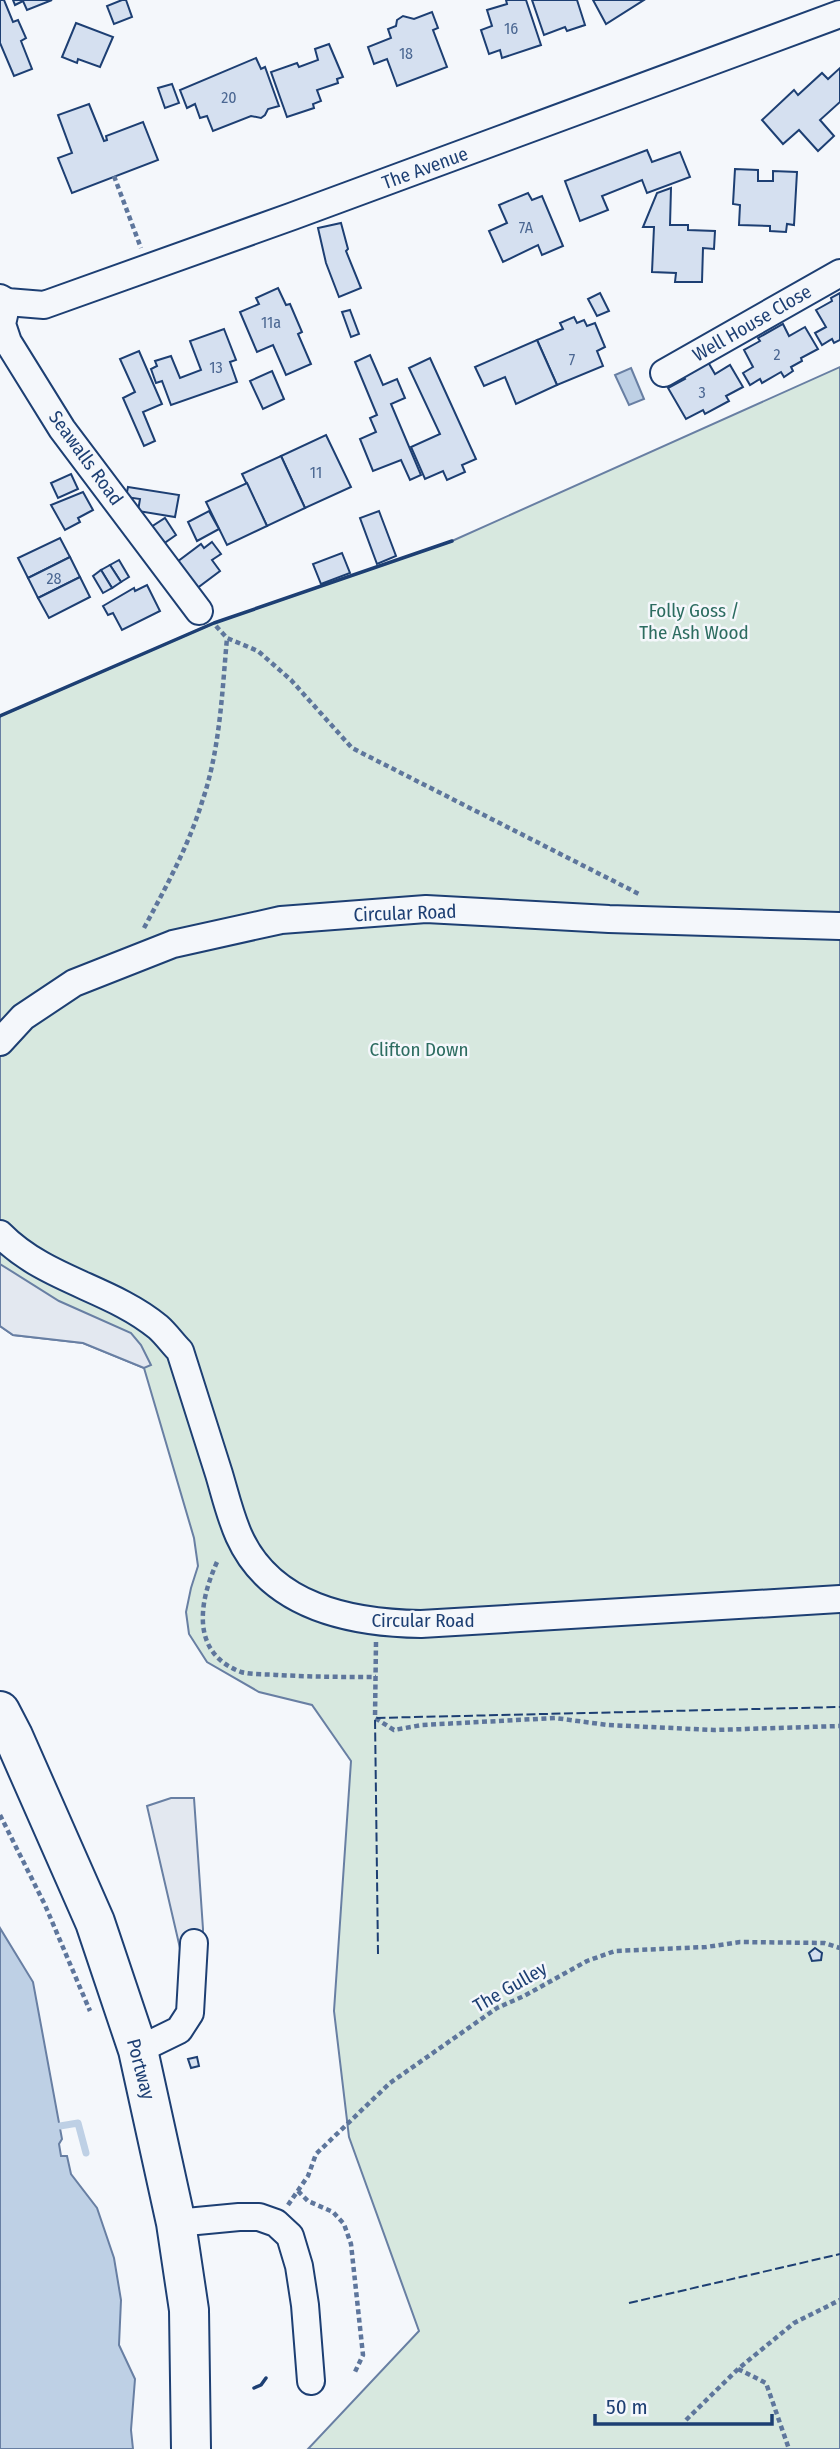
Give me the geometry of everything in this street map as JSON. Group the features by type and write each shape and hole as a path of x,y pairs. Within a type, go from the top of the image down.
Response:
{"highway":[{"name":"Portway","path":"0,1711 94,1922 138,2050 176,2223 189,2310 191,2449"}],"street":[{"name":"The Avenue","path":"4,300 44,304 305,212 840,14"},
{"name":"Well House Close","path":"664,373 840,274"},
{"name":"Seawalls Road","path":"4,300 2,324 15,353 62,429 198,611"},
{"name":"Circular Road","path":"0,1042 23,1017 74,983 173,944 281,920 426,909 609,919 840,926"},
{"name":"Circular Road","path":"0,1234 14,1249 62,1278 125,1306 159,1327 180,1352 239,1536 263,1572 294,1598 367,1621 421,1624 840,1599"},
{"path":"138,2050 179,2030 190,2013 194,1943"},
{"path":"176,2223 251,2216 276,2222 290,2236 299,2266 305,2305 311,2381"}],"path":[{"path":"114,176 148,268"},
{"path":"198,611 208,616 227,638 258,651 291,680 352,748 645,897"},
{"path":"140,935 182,857 203,800 219,725 227,638"},
{"path":"216,1562 206,1586 203,1634 218,1658 242,1672 376,1678"},
{"path":"376,1638 376,1718 394,1730 555,1718 608,1725 714,1730 840,1726"},
{"path":"0,1815 45,1905 92,2017"},
{"name":"The Gulley","path":"276,2222 310,2172 316,2154 390,2083 497,2007 524,1996 587,1961 615,1951 658,1947 706,1947 740,1942 824,1943 840,1948"},
{"path":"298,2191 308,2201 333,2212 344,2224 351,2244 363,2355 354,2374"},
{"path":"686,2420 738,2369 794,2323 840,2300"},
{"path":"738,2369 766,2383 789,2449"}],"green space":[{"name":"Clifton Down","path":"840,367 840,2449 308,2449 419,2331 349,2137 334,2011 351,1761 312,1705 259,1692 207,1662 189,1634 186,1612 198,1566 194,1538 144,1368 83,1343 13,1335 0,1326 0,716 214,623 452,541"}],"shaded area":[{"path":"0,1264 59,1301 131,1333 141,1345 151,1365 144,1368 83,1343 13,1335 0,1326"},
{"path":"171,1798 194,1798 203,1929 202,1974 186,1974 147,1806"}],"water":[{"path":"631,368 644,399 629,405 615,375"},
{"path":"0,1928 33,1982 62,2139 59,2144 61,2156 67,2156 71,2174 97,2208 114,2258 121,2300 119,2345 135,2379 131,2430 133,2449 0,2449"}],"building":[{"path":"0,0 4,0 13,22 18,20 26,38 21,41 32,69 14,76 0,43"},
{"path":"13,0 52,0 27,10 23,1 15,5"},
{"path":"126,0 132,17 114,24 107,6"},
{"path":"506,0 526,0 541,45 502,58 500,50 489,54 481,30 492,26 487,10 507,4"},
{"path":"532,0 577,0 585,25 567,31 565,27 544,35"},
{"path":"593,0 644,0 606,24"},
{"path":"432,12 438,28 433,30 447,67 397,86 387,59 374,64 368,47 391,38 388,29 396,26 397,20 403,16 414,19"},
{"path":"76,23 113,37 100,67 78,59 77,63 62,57"},
{"path":"329,44 343,77 337,79 338,83 317,90 321,101 313,104 314,108 287,117 271,72 297,63 299,67 318,60 315,49"},
{"path":"256,58 261,69 265,67 279,106 268,109 261,118 251,116 213,131 207,116 200,118 195,104 187,108 180,90"},
{"path":"840,68 840,102 820,120 834,136 818,151 799,130 783,144 762,120 794,90 798,95 822,73 828,79"},
{"path":"172,84 179,103 165,108 158,88"},
{"path":"89,104 104,141 107,140 106,136 143,122 158,160 72,193 58,158 72,153 58,115"},
{"path":"647,150 652,162 680,152 690,177 647,193 642,180 602,196 608,210 580,221 565,181"},
{"path":"735,169 758,170 758,181 773,181 773,171 797,172 794,225 787,224 786,232 770,231 770,226 739,225 740,205 733,204"},
{"path":"671,188 670,225 688,225 688,230 715,231 714,249 703,248 702,282 675,282 676,273 652,272 654,227 643,227 657,193"},
{"path":"528,193 532,200 542,196 563,246 542,255 538,245 503,262 489,231 507,223 499,205"},
{"path":"341,223 348,249 346,251 361,288 339,297 326,263 318,228"},
{"path":"278,288 286,305 290,304 302,332 298,334 311,364 286,375 273,345 257,352 240,312 259,304 256,298"},
{"path":"600,293 609,311 597,316 588,299"},
{"path":"840,293 840,340 834,343 832,339 822,345 815,333 826,327 816,310"},
{"path":"350,310 359,334 351,337 342,312"},
{"path":"574,317 577,323 584,320 587,326 595,323 605,347 597,351 603,366 557,385 537,340 563,329 560,323"},
{"path":"783,324 789,336 805,327 818,349 801,358 802,361 791,367 793,371 784,377 781,372 762,383 760,379 750,385 743,373 753,367 744,350 760,341 758,338"},
{"path":"224,329 236,360 230,362 237,382 171,405 162,381 156,383 151,369 157,366 155,361 171,356 180,378 201,370 190,341"},
{"path":"537,340 557,385 516,404 505,377 484,386 475,367"},
{"path":"139,351 162,404 143,412 155,441 144,446 123,398 135,392 120,359"},
{"path":"370,355 383,385 397,379 405,398 391,404 421,475 410,480 401,460 373,471 360,439 376,432 370,418 377,415 355,362"},
{"path":"430,358 476,459 462,465 465,472 447,480 443,471 425,479 411,447 440,434 409,368"},
{"path":"708,362 715,374 730,365 743,387 726,396 729,401 705,414 703,410 686,419 668,388"},
{"path":"272,371 284,399 263,409 250,381"},
{"path":"326,435 351,487 305,508 281,456"},
{"path":"281,456 305,508 267,526 242,474"},
{"path":"71,474 78,489 58,498 51,483"},
{"path":"247,483 267,526 227,545 206,502"},
{"path":"128,487 179,495 175,517 138,511 140,499 126,497"},
{"path":"83,492 93,510 78,518 80,522 65,530 51,505"},
{"path":"209,511 219,529 197,541 188,522"},
{"path":"379,511 396,556 377,564 360,518"},
{"path":"165,518 176,535 163,544 151,527"},
{"path":"60,538 70,557 28,578 18,558"},
{"path":"212,542 221,554 212,560 220,571 196,589 177,562 201,544 204,548"},
{"path":"342,553 350,573 321,584 313,564"},
{"path":"70,557 80,577 38,598 28,578"},
{"path":"119,560 129,577 121,582 110,565"},
{"path":"110,565 121,582 112,588 101,570"},
{"path":"101,570 112,588 103,593 93,576"},
{"path":"80,577 90,597 49,618 38,598"},
{"path":"147,585 160,611 122,630 113,613 108,615 103,606 134,588 135,591"},
{"path":"815,1948 822,1953 821,1960 812,1961 809,1953"},
{"path":"197,2057 199,2066 191,2068 188,2059"}],"waterway":[{"path":"60,2126 78,2123 86,2153"}],"fence":[{"path":"378,1954 375,1718 840,1707"},
{"path":"629,2303 840,2254"}],"wall":[{"path":"0,716 214,623 452,541"},
{"path":"254,2388 261,2385 266,2378"}],"park label":[{"name":"Folly Goss / The Ash Wood","path":"694,621"}]}
